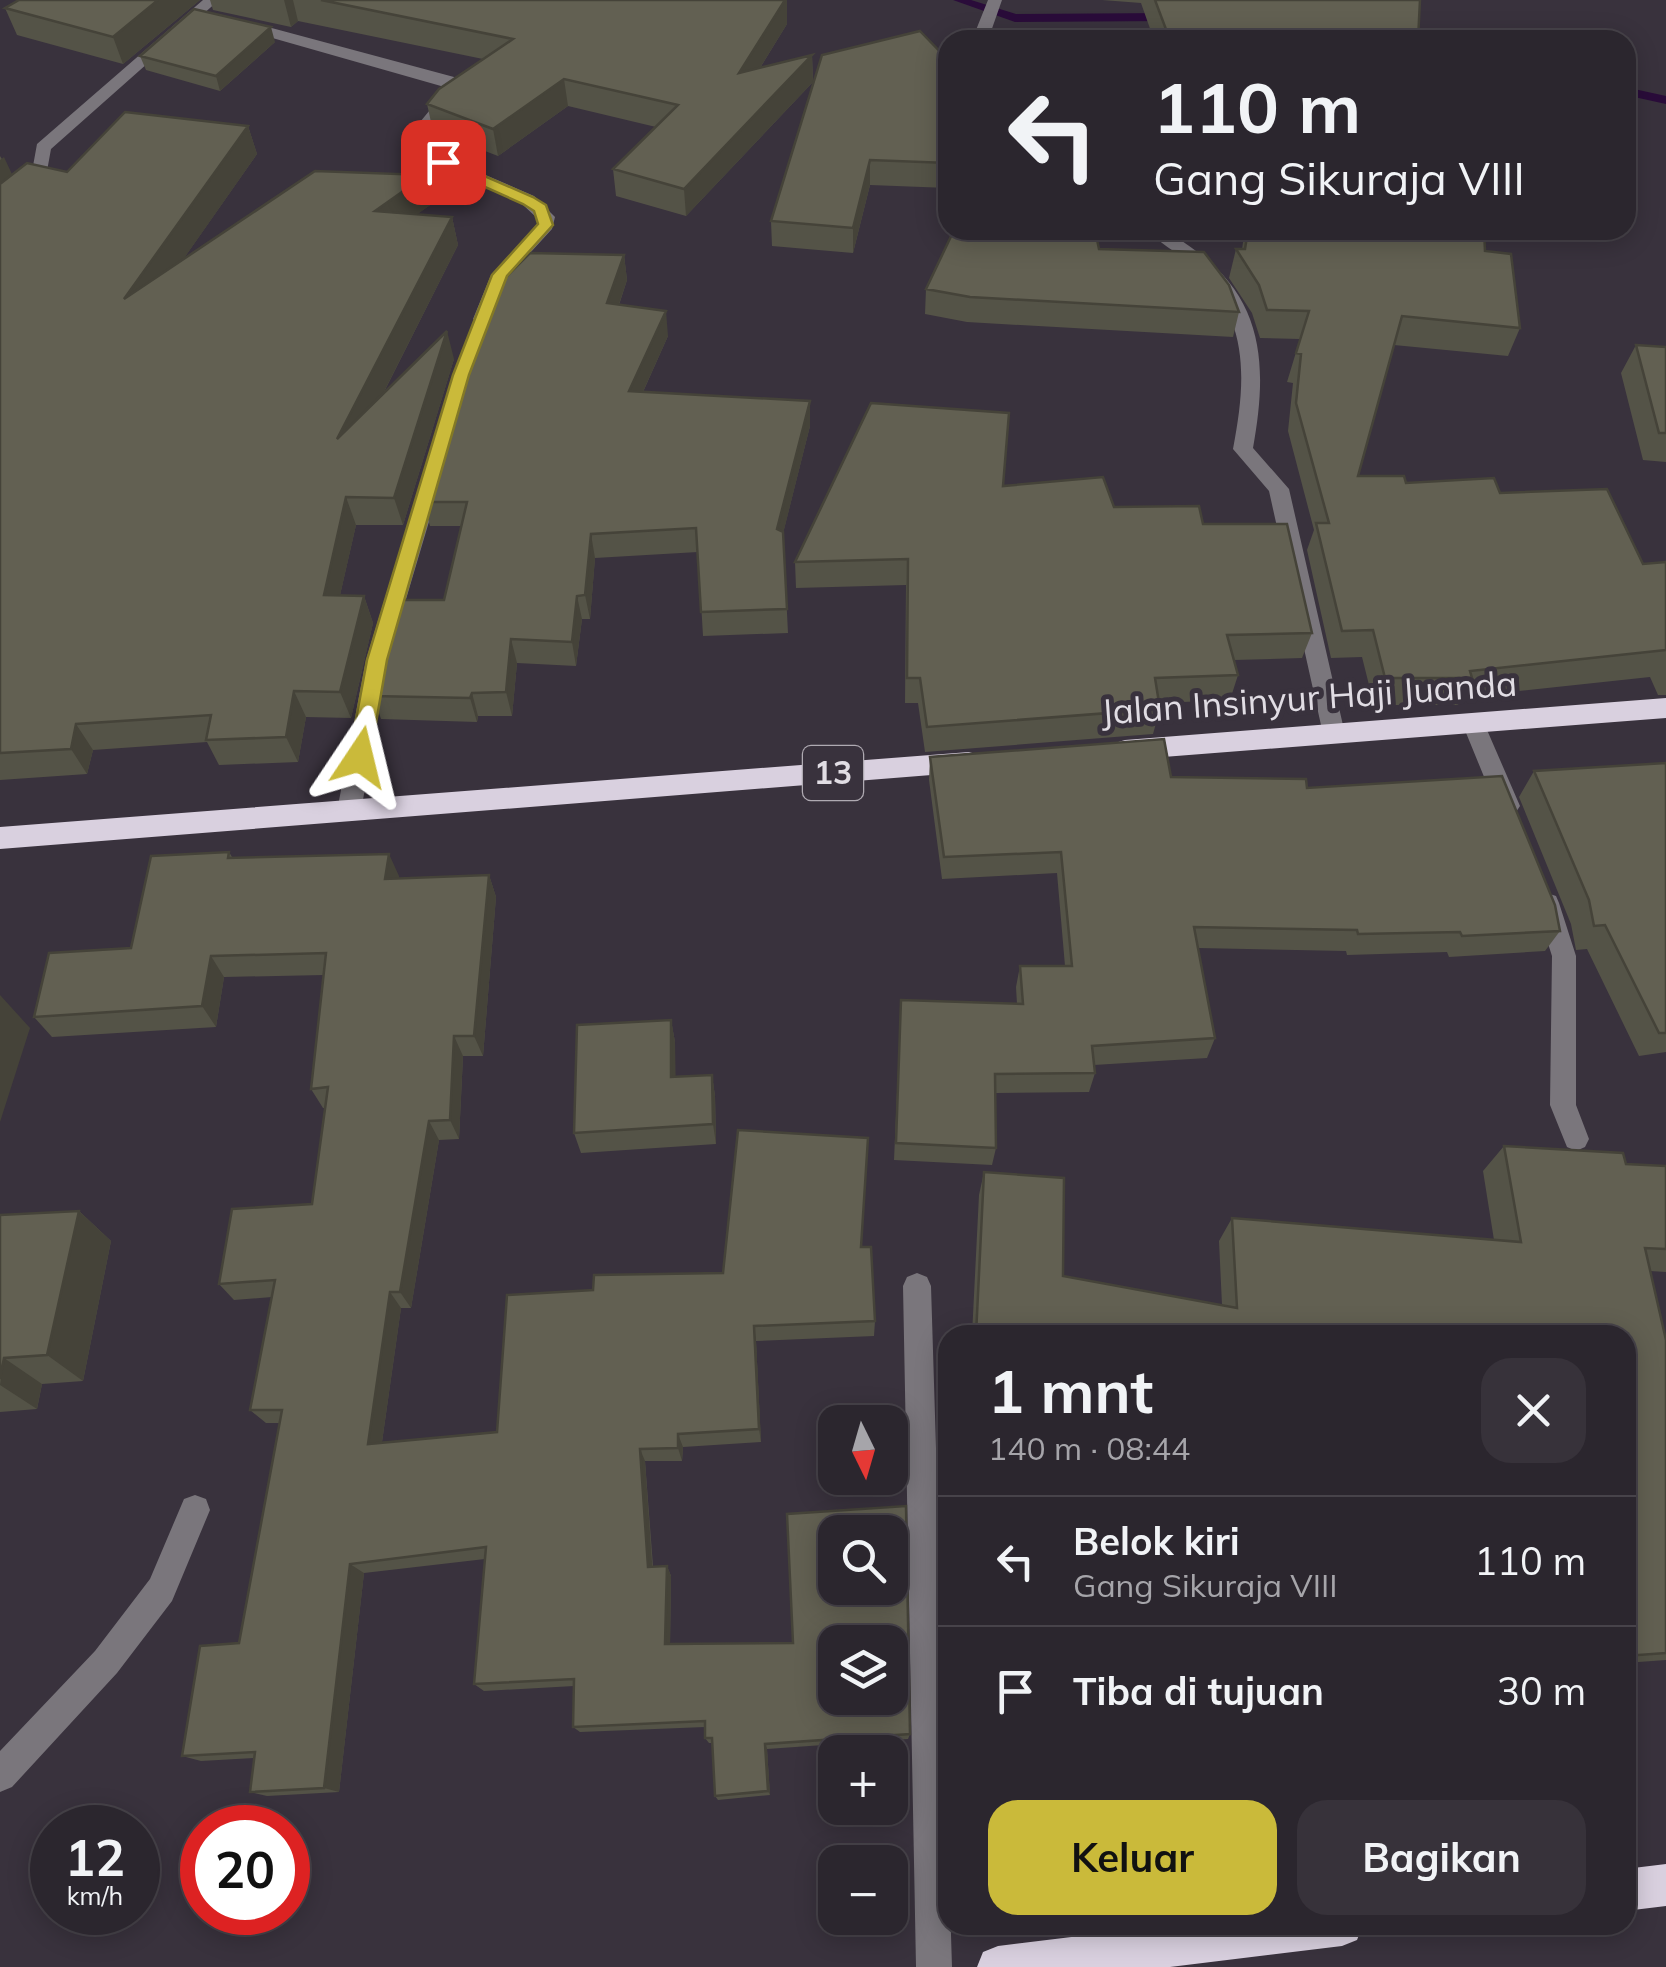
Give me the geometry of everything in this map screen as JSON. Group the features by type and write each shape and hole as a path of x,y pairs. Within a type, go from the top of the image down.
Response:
{"highway":[{"name":"Jalan Insinyur Haji Juanda","path":"1098,752 1666,708"},
{"name":"13","path":"0,838 999,760"},
{"path":"1636,1889 1666,1885"},
{"path":"998,1967 1180,1956 1251,1935"}],"street":[{"path":"984,30 995,0"},
{"path":"0,215 40,178 43,147 212,14 388,61 448,80 456,87 414,140 415,150 528,200 546,217 546,225 500,275 474,342"},
{"path":"1170,240 1200,262 1224,287 1243,320 1254,390 1243,450 1279,489 1334,734"},
{"path":"349,810 377,660 438,458"},
{"path":"1473,723 1517,827"},
{"path":"1536,876 1564,956 1562,1105 1576,1140"},
{"path":"917,1286 934,1967"},
{"path":"0,1774 106,1662 161,1590 196,1510"}],"building":[{"path":"19,0 158,0 113,37 5,8"},
{"path":"321,0 785,0 739,73 812,55 684,189 613,169 678,105 564,79 493,129 427,104 439,89 513,39"},
{"path":"1155,0 1420,0 1418,30 1166,30"},
{"path":"194,9 271,27 216,76 140,56"},
{"path":"920,31 938,50 938,163 870,160 853,228 771,221 822,55"},
{"path":"125,112 248,126 124,299 315,171 426,175 375,211 452,217 337,439 447,331 394,498 346,497 324,595 364,596 340,692 294,691 286,737 206,740 211,715 76,724 71,749 0,753 0,184 27,163 67,172"},
{"path":"949,240 1097,240 1099,249 1204,252 1229,285 1239,312 970,297 926,289"},
{"path":"1246,240 1484,240 1485,251 1511,254 1520,328 1402,316 1358,476 1404,476 1406,483 1494,478 1500,493 1607,489 1643,564 1666,562 1666,650 1470,671 1472,678 1385,678 1373,630 1342,631 1316,523 1329,523 1296,403 1301,354 1296,353 1309,311 1267,310 1259,285 1236,249 1245,249"},
{"path":"530,253 624,255 607,303 666,311 629,391 810,401 777,529 783,532 787,609 701,612 696,528 591,534 585,595 577,596 572,642 511,639 506,692 472,693 470,698 373,696 395,600 444,600 467,502 423,502 468,351 492,291"},
{"path":"1636,345 1666,347 1666,433 1659,433"},
{"path":"871,403 1009,413 1003,486 1103,477 1114,507 1199,506 1203,524 1287,524 1312,633 1227,635 1238,675 1155,678 1160,709 927,727 920,678 907,678 908,559 795,562"},
{"path":"1164,739 1171,777 1306,779 1307,788 1502,776 1555,905 1560,931 1462,936 1460,932 1358,934 1357,930 1194,927 1215,1038 1092,1046 1095,1073 995,1074 996,1148 896,1143 901,1000 1023,1004 1020,966 1072,966 1061,852 944,857 930,757"},
{"path":"1666,763 1666,1033 1659,1033 1605,925 1594,926 1589,900 1534,771"},
{"path":"229,852 228,858 389,854 385,879 489,875 474,1036 454,1036 450,1120 429,1121 400,1292 390,1292 368,1444 497,1432 507,1295 593,1290 594,1275 723,1273 738,1130 868,1138 861,1247 871,1247 875,1321 754,1326 759,1429 678,1434 678,1448 640,1449 648,1567 667,1566 665,1644 793,1643 787,1514 906,1506 906,1515 818,1515 818,1605 908,1605 910,1734 818,1735 818,1740 765,1744 768,1791 715,1796 712,1738 705,1738 705,1721 573,1727 574,1679 474,1684 486,1547 350,1564 324,1788 250,1792 255,1752 182,1756 200,1646 239,1643 282,1410 250,1410 275,1280 219,1284 232,1209 312,1204 328,1087 311,1089 326,953 211,956 202,1006 34,1017 49,953 131,948 151,856"},
{"path":"671,1020 671,1077 712,1075 713,1124 574,1133 577,1025"},
{"path":"1504,1146 1623,1153 1626,1164 1666,1166 1666,1249 1645,1248 1666,1340 1666,1653 1636,1655 1636,1325 976,1325 984,1172 1064,1178 1063,1276 1237,1308 1232,1218 1521,1242"},
{"path":"79,1211 47,1355 4,1358 0,1379 0,1215"}],"waterway":[{"path":"959,0 1015,18 1171,17"},
{"path":"1636,93 1666,100"}],"route":[{"path":"360,757 377,660 461,375 500,275 546,225 541,209 528,200 443,162"}]}
